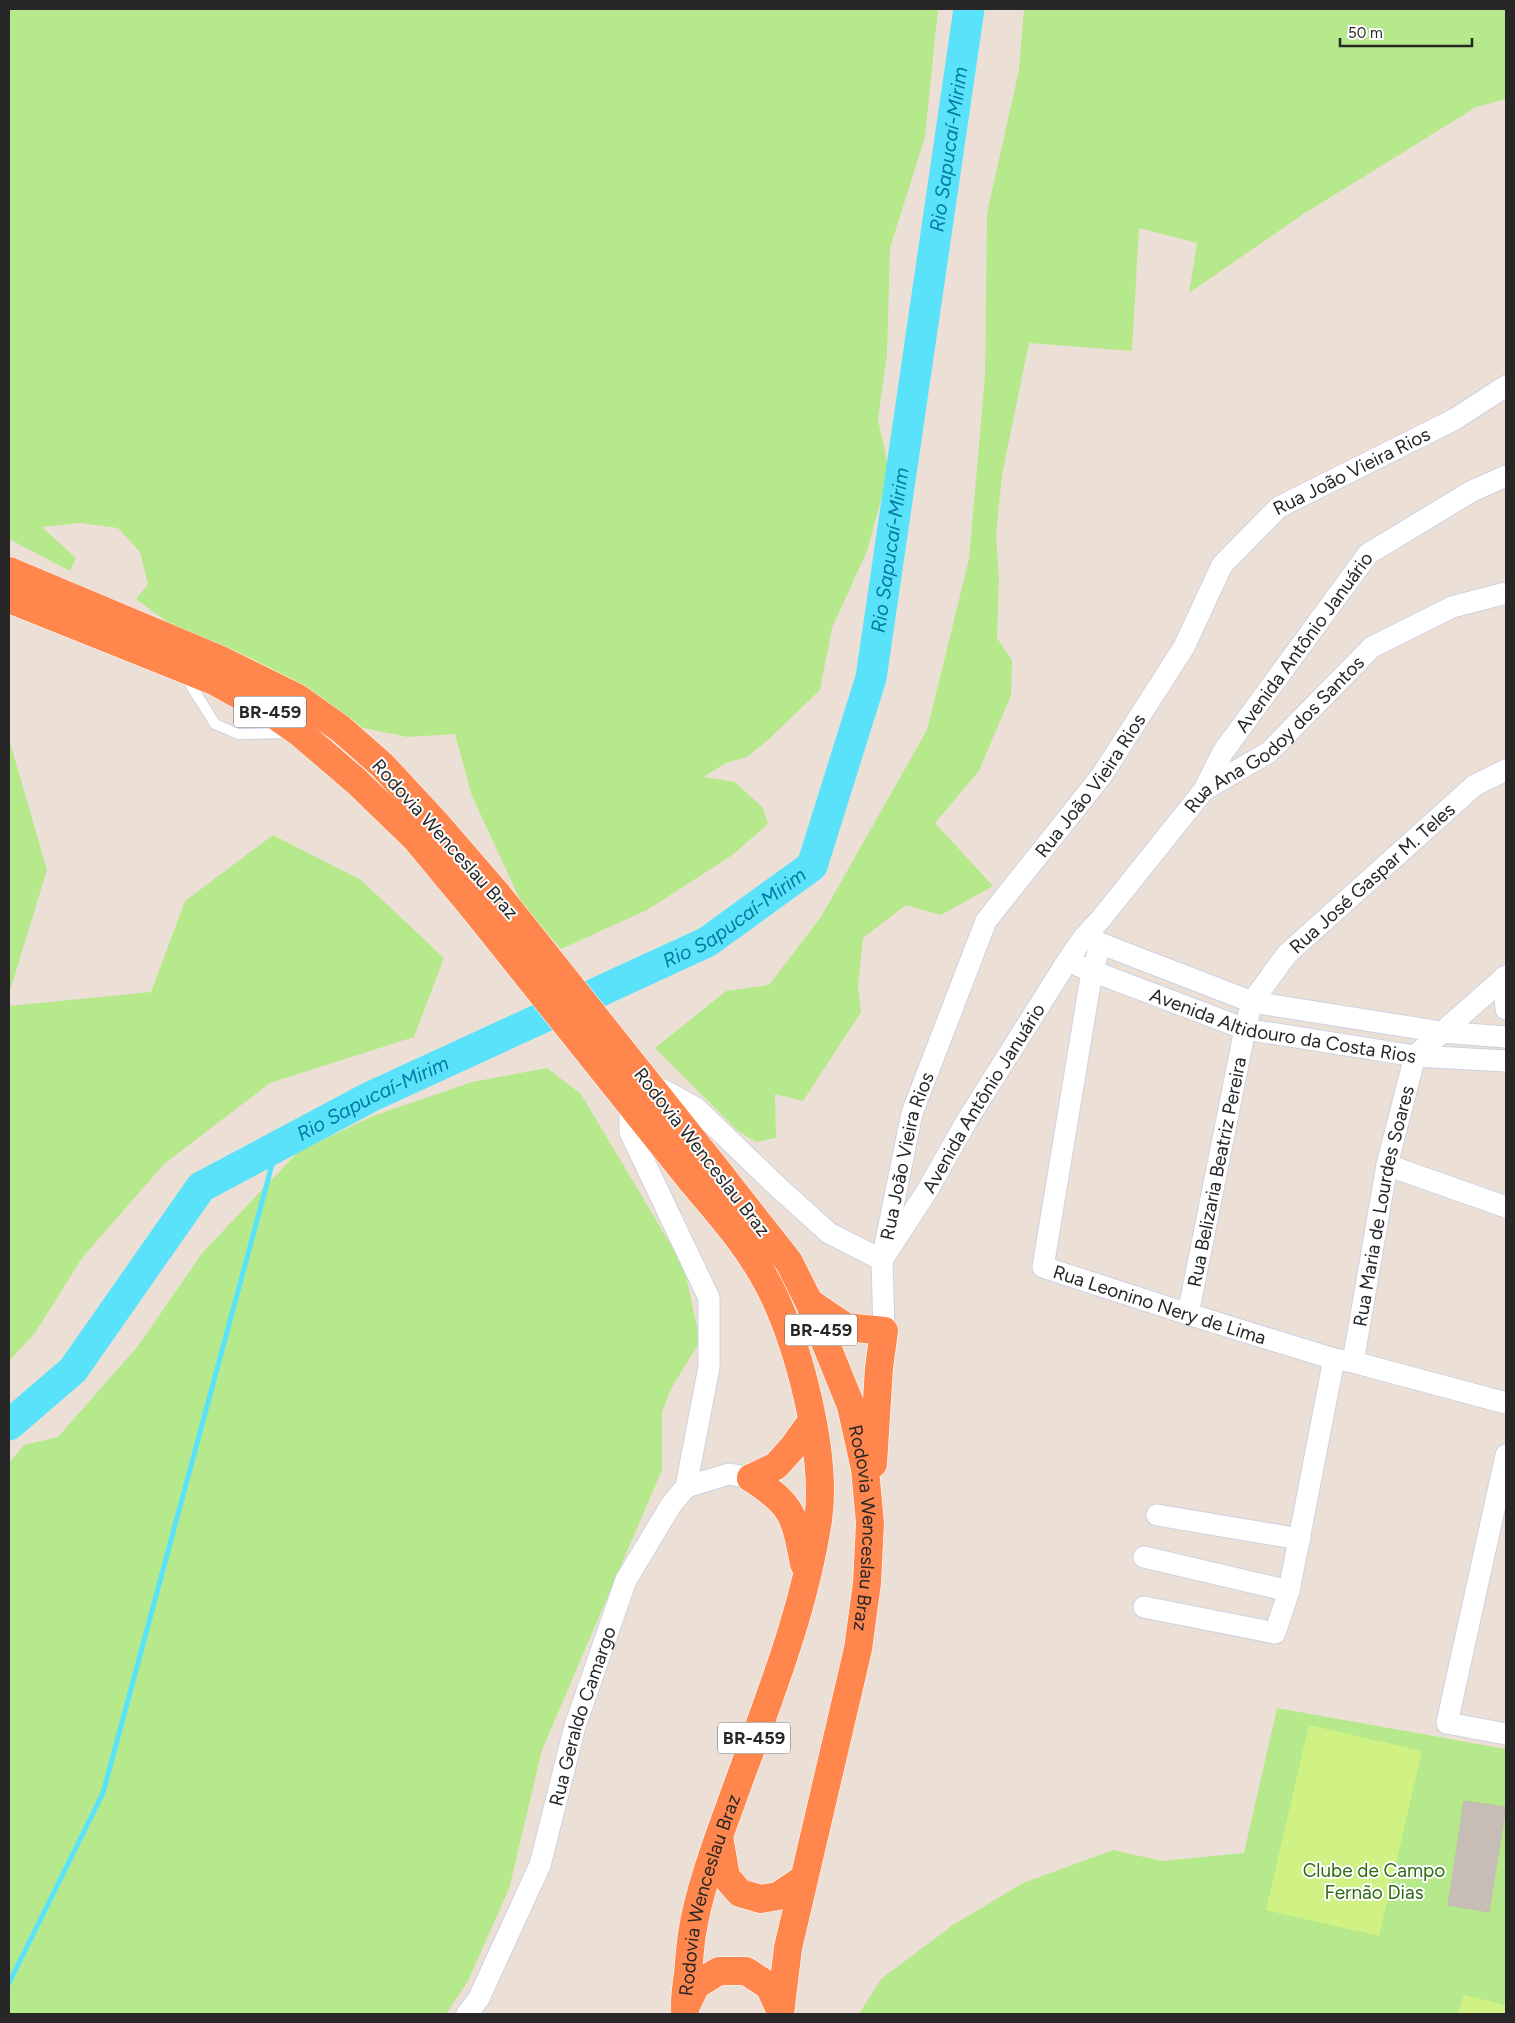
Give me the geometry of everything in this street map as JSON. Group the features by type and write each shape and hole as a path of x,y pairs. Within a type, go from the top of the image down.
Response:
{"highway":[{"name":"Rodovia Wenceslau Braz","path":"12,582 179,667 214,681 272,713 300,733 356,781 416,839 475,910 690,1179 738,1236 764,1276 786,1326 801,1371 812,1421 819,1467 818,1518 807,1578 788,1640 719,1836 692,1932 684,2012"},
{"name":"Rodovia Wenceslau Braz","path":"12,582 223,662 296,697 341,729 382,764 498,895 789,1262 809,1302 851,1406 865,1469 870,1523 867,1582 858,1649 788,1948 780,2012"},
{"path":"809,1302 846,1326 884,1331 879,1368 870,1523"},
{"path":"751,1478 776,1466 794,1446 812,1421"},
{"name":"BR-459","path":"751,1478 770,1490 788,1508 797,1528 807,1578"},
{"path":"719,1836 726,1877 740,1894 761,1899 778,1896 803,1879"},
{"path":"684,2012 696,1985 719,1971 746,1971 769,1986 780,2012"}],"street":[{"name":"Rua João Vieira Rios","path":"884,1331 882,1260 912,1113 986,921 1102,775 1184,647 1222,565 1279,507 1455,419 1506,386"},
{"name":"Avenida Antônio Januário","path":"1204,790 1223,752 1368,554 1472,491 1506,476"},
{"name":"Rua Ana Godoy dos Santos","path":"1093,940 1100,920 1204,790 1269,752 1372,647 1452,607 1506,593"},
{"name":"Rua José Gaspar M. Teles","path":"1252,1002 1287,954 1475,785 1506,770"},
{"name":"Avenida Antônio Januário","path":"882,1260 1068,960 1093,940"},
{"name":"Avenida Altidouro da Costa Rios","path":"1093,940 1252,1002 1440,1032 1506,1036"},
{"name":"Rua Leonino Nery de Lima","path":"1093,940 1092,971 1044,1267 1188,1314 1344,1361 1506,1403"},
{"name":"Avenida Altidouro da Costa Rios","path":"1068,960 1092,971 1245,1029 1415,1056 1506,1061"},
{"path":"1505,977 1506,1009"},
{"path":"1415,1056 1440,1032 1505,977"},
{"name":"Rua Belizaria Beatriz Pereira","path":"1188,1314 1252,1002"},
{"name":"Rua Maria de Lourdes Soares","path":"1144,1607 1274,1633 1289,1591 1344,1361 1387,1165 1415,1056"},
{"path":"751,1478 729,1474 686,1486 709,1367 709,1298 630,1132 630,1114 638,1100 647,1092 663,1090 696,1108 830,1233 882,1260"},
{"path":"1387,1165 1506,1208"},
{"path":"1506,1454 1447,1723 1506,1734"},
{"name":"Rua Geraldo Camargo","path":"467,2014 479,1998 540,1865 575,1726 626,1580 671,1505 686,1486"},
{"path":"1157,1515 1300,1539"},
{"path":"1144,1557 1289,1591"}],"lane":[{"path":"179,667 215,724 238,734 300,733"}],"green space":[{"path":"9,9 938,9 925,137 890,248 887,355 878,419 889,471 867,551 832,628 820,690 768,740 747,757 726,763 703,777 735,782 763,808 768,824 731,856 647,910 561,949 522,904 472,796 455,734 408,737 348,725 188,637 136,599 148,584 140,552 118,528 80,523 42,527 76,558 70,571 9,539"},
{"path":"1024,9 1506,9 1506,99 1476,107 1302,215 1189,293 1197,243 1139,228 1132,351 1029,343 1002,475 996,535 999,579 997,638 1012,660 1011,695 979,771 935,823 993,886 941,915 906,905 863,938 858,986 861,1012 803,1101 775,1094 776,1138 756,1142 738,1131 655,1048 726,991 769,985 821,917 927,730 969,559 985,376 987,213 1019,70"},
{"path":"9,739 47,870 9,994"},
{"path":"273,835 361,880 444,958 414,1037 270,1083 164,1164 82,1258 35,1333 9,1361 9,1006 151,992 185,901"},
{"path":"547,1068 581,1094 684,1267 700,1341 671,1389 662,1412 662,1470 542,1750 509,1889 468,1981 446,2014 9,2014 9,1463 24,1445 58,1437 138,1346 203,1252 299,1151 373,1116 472,1082"},
{"name":"Clube de Campo Fernão Dias","path":"1277,1708 1506,1749 1506,2014 859,2014 881,1979 953,1925 1023,1883 1113,1850 1162,1861 1244,1853"},
{"path":"1309,1725 1422,1751 1379,1936 1266,1910"},
{"path":"1464,1995 1506,2005 1506,2014 1458,2014"}],"building":[{"path":"1464,1801 1506,1807 1489,1912 1448,1905"}],"waterway":[{"name":"Rio Sapucaí-Mirim","path":"9,1425 73,1370 201,1187 370,1097 707,942 812,866 871,678 969,9"},
{"path":"9,1983 103,1793 277,1146"}]}
